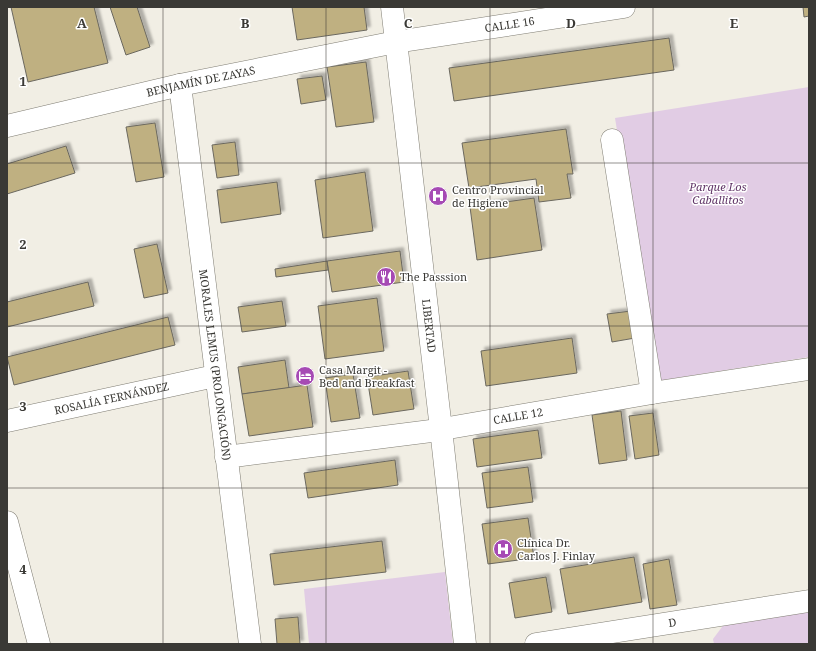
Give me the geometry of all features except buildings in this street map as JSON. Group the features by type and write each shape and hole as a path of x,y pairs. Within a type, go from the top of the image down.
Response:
{"street":[{"name":"LIBERTAD","path":"392,7 465,644"},
{"name":"CALLE 16","path":"396,42 613,8"},
{"name":"BENJAMÍN DE ZAYAS","path":"7,126 180,85 396,42"},
{"name":"MORALES LEMUS (PROLONGACIÓN)","path":"180,85 250,644"},
{"path":"612,140 652,392"},
{"name":"CALLE 12","path":"226,457 441,429 652,392 809,369"},
{"name":"ROSALÍA FERNÁNDEZ","path":"7,421 216,376"},
{"path":"7,522 39,644"},
{"name":"D","path":"536,644 809,601"}],"green space":[{"name":"Parque Los Caballitos","path":"809,87 809,357 657,381 615,118"},
{"path":"445,572 453,644 309,644 304,589"},
{"path":"809,609 809,644 714,644 713,639 728,619"}],"place":[{"name":"Centro Provincial de Higiene","path":"438,196"},
{"name":"The Passsion","path":"386,277"},
{"name":"Casa Margit - Bed and Breakfast","path":"305,376"},
{"name":"Clínica Dr. Carlos J. Finlay","path":"503,549"}]}
